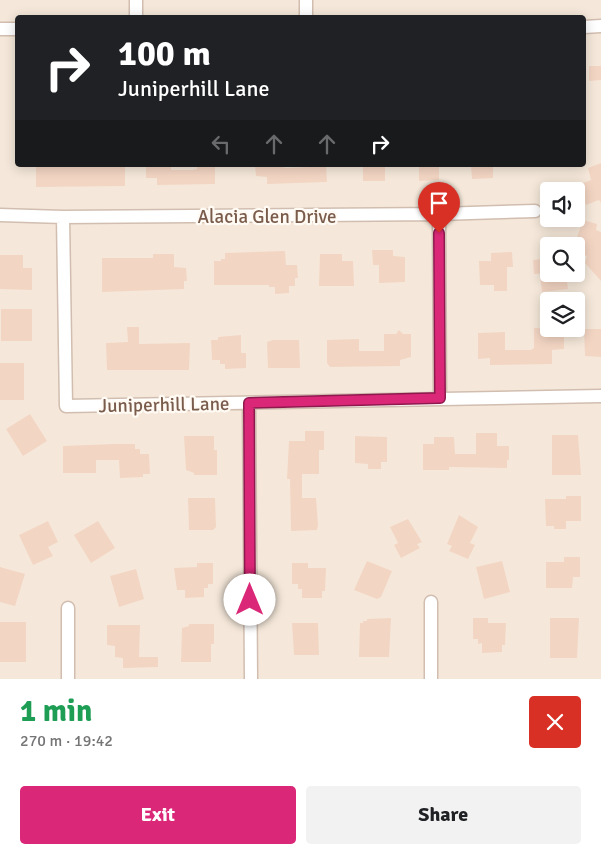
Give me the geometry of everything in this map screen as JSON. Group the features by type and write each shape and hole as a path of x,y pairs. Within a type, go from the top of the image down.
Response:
{"street":[{"path":"136,0 136,15"},
{"path":"306,0 306,15"},
{"path":"586,27 601,26"},
{"path":"0,29 15,30"},
{"name":"Alacia Glen Drive","path":"0,215 63,217 534,212"},
{"path":"439,214 440,398"},
{"name":"Juniperhill Lane","path":"63,217 66,406 601,396"},
{"path":"249,403 251,679"},
{"path":"431,602 431,679"},
{"path":"68,608 68,679"}],"shaded area":[{"path":"0,0 601,0 601,679 0,679"}],"building":[{"path":"589,66 601,66 601,80 589,81"},
{"path":"601,163 601,203 599,200 586,205 585,202 585,182 591,180 588,168"},
{"path":"36,167 125,167 125,186 36,187"},
{"path":"146,167 171,167 171,170 193,170 197,169 197,167 215,167 215,184 157,185 157,178 146,178"},
{"path":"255,167 326,167 327,182 267,184 267,177 256,176"},
{"path":"363,167 385,167 385,181 363,181"},
{"path":"419,167 439,167 439,180 419,181"},
{"path":"471,167 493,167 493,178 472,179"},
{"path":"585,221 597,224 596,230 601,232 601,281 585,263 587,256 585,255 585,237 577,237 581,227 585,227"},
{"path":"372,250 393,250 393,256 405,257 405,282 379,283 379,265 373,265"},
{"path":"285,251 286,265 297,265 298,278 295,278 295,286 289,286 289,293 275,294 275,287 269,287 269,285 214,285 214,261 225,259 225,253"},
{"path":"512,252 513,267 507,267 507,291 494,291 494,285 480,285 479,261 491,261 491,253"},
{"path":"153,254 174,254 174,267 186,268 187,281 184,281 184,289 102,292 102,258 153,258"},
{"path":"320,254 342,254 342,261 353,261 354,286 319,286"},
{"path":"0,255 23,255 23,268 32,268 32,290 0,289"},
{"path":"540,259 540,274 534,274 533,260"},
{"path":"541,282 567,282 568,289 542,292"},
{"path":"1,309 32,309 32,341 1,341"},
{"path":"127,327 139,327 139,344 190,343 189,370 107,370 106,343 128,342"},
{"path":"534,328 540,328 540,337 564,337 564,349 552,350 552,364 490,365 490,358 478,359 478,333 505,332 505,350 531,350 534,348"},
{"path":"585,329 601,329 601,357 585,356"},
{"path":"399,330 403,334 411,334 411,357 400,360 400,366 330,367 327,363 327,340 359,339 359,351 384,351 384,334 396,334"},
{"path":"241,335 241,353 246,353 246,368 225,369 225,364 220,364 220,360 212,360 211,340 218,340 218,337"},
{"path":"273,340 299,340 300,368 268,368 267,342"},
{"path":"0,363 24,363 24,400 0,400"},
{"path":"30,414 47,441 23,456 6,429"},
{"path":"305,431 324,431 324,450 319,450 319,474 302,474 302,498 316,498 318,525 317,530 291,531 290,479 287,479 289,441 305,441"},
{"path":"476,433 497,433 497,446 509,446 507,468 449,467 449,470 423,470 423,444 434,444 434,437 454,437 455,454 476,454"},
{"path":"552,435 578,435 581,475 552,475"},
{"path":"184,436 214,436 214,450 217,450 217,475 194,475 194,473 186,470"},
{"path":"355,436 387,437 387,462 381,462 381,469 368,469 368,464 355,463"},
{"path":"135,444 135,449 140,449 140,454 149,454 150,474 143,474 143,477 120,478 119,460 96,460 96,473 63,473 63,446"},
{"path":"566,496 581,496 581,521 566,521 566,529 554,529 554,526 546,526 545,499 566,499"},
{"path":"188,498 215,498 216,527 213,530 189,530"},
{"path":"459,515 478,527 470,543 475,545 468,559 449,551 452,546 447,544"},
{"path":"408,519 422,542 417,544 420,548 401,558 394,545 398,543 390,527"},
{"path":"48,521 58,542 48,547 53,556 33,565 19,535"},
{"path":"98,521 115,548 91,563 74,535"},
{"path":"564,557 580,557 580,577 573,577 572,588 546,588 546,562 564,562"},
{"path":"367,561 392,571 381,597 377,599 354,590"},
{"path":"502,561 510,592 484,599 476,567"},
{"path":"197,563 213,563 213,584 208,584 208,588 204,588 204,597 185,598 185,590 177,590 174,568 197,567"},
{"path":"292,563 308,563 308,568 326,568 325,591 322,591 322,598 302,598 302,589 298,589 298,584 292,584"},
{"path":"0,567 25,574 15,606 0,602"},
{"path":"136,569 144,599 119,607 110,576"},
{"path":"391,618 389,657 359,657 360,623 367,621 367,619"},
{"path":"473,618 488,618 488,623 506,623 505,645 502,645 502,652 482,653 482,643 478,644 478,639 473,639"},
{"path":"550,618 579,618 577,658 550,658"},
{"path":"0,622 26,622 26,662 0,662"},
{"path":"292,623 318,623 319,655 294,655"},
{"path":"189,624 214,624 214,644 211,644 211,662 181,662 182,628 189,626"},
{"path":"107,625 140,625 139,657 158,657 158,667 123,668 123,658 115,657 115,646 107,645"}],"route":[{"path":"250,600 249,403 440,398 439,233"}]}
